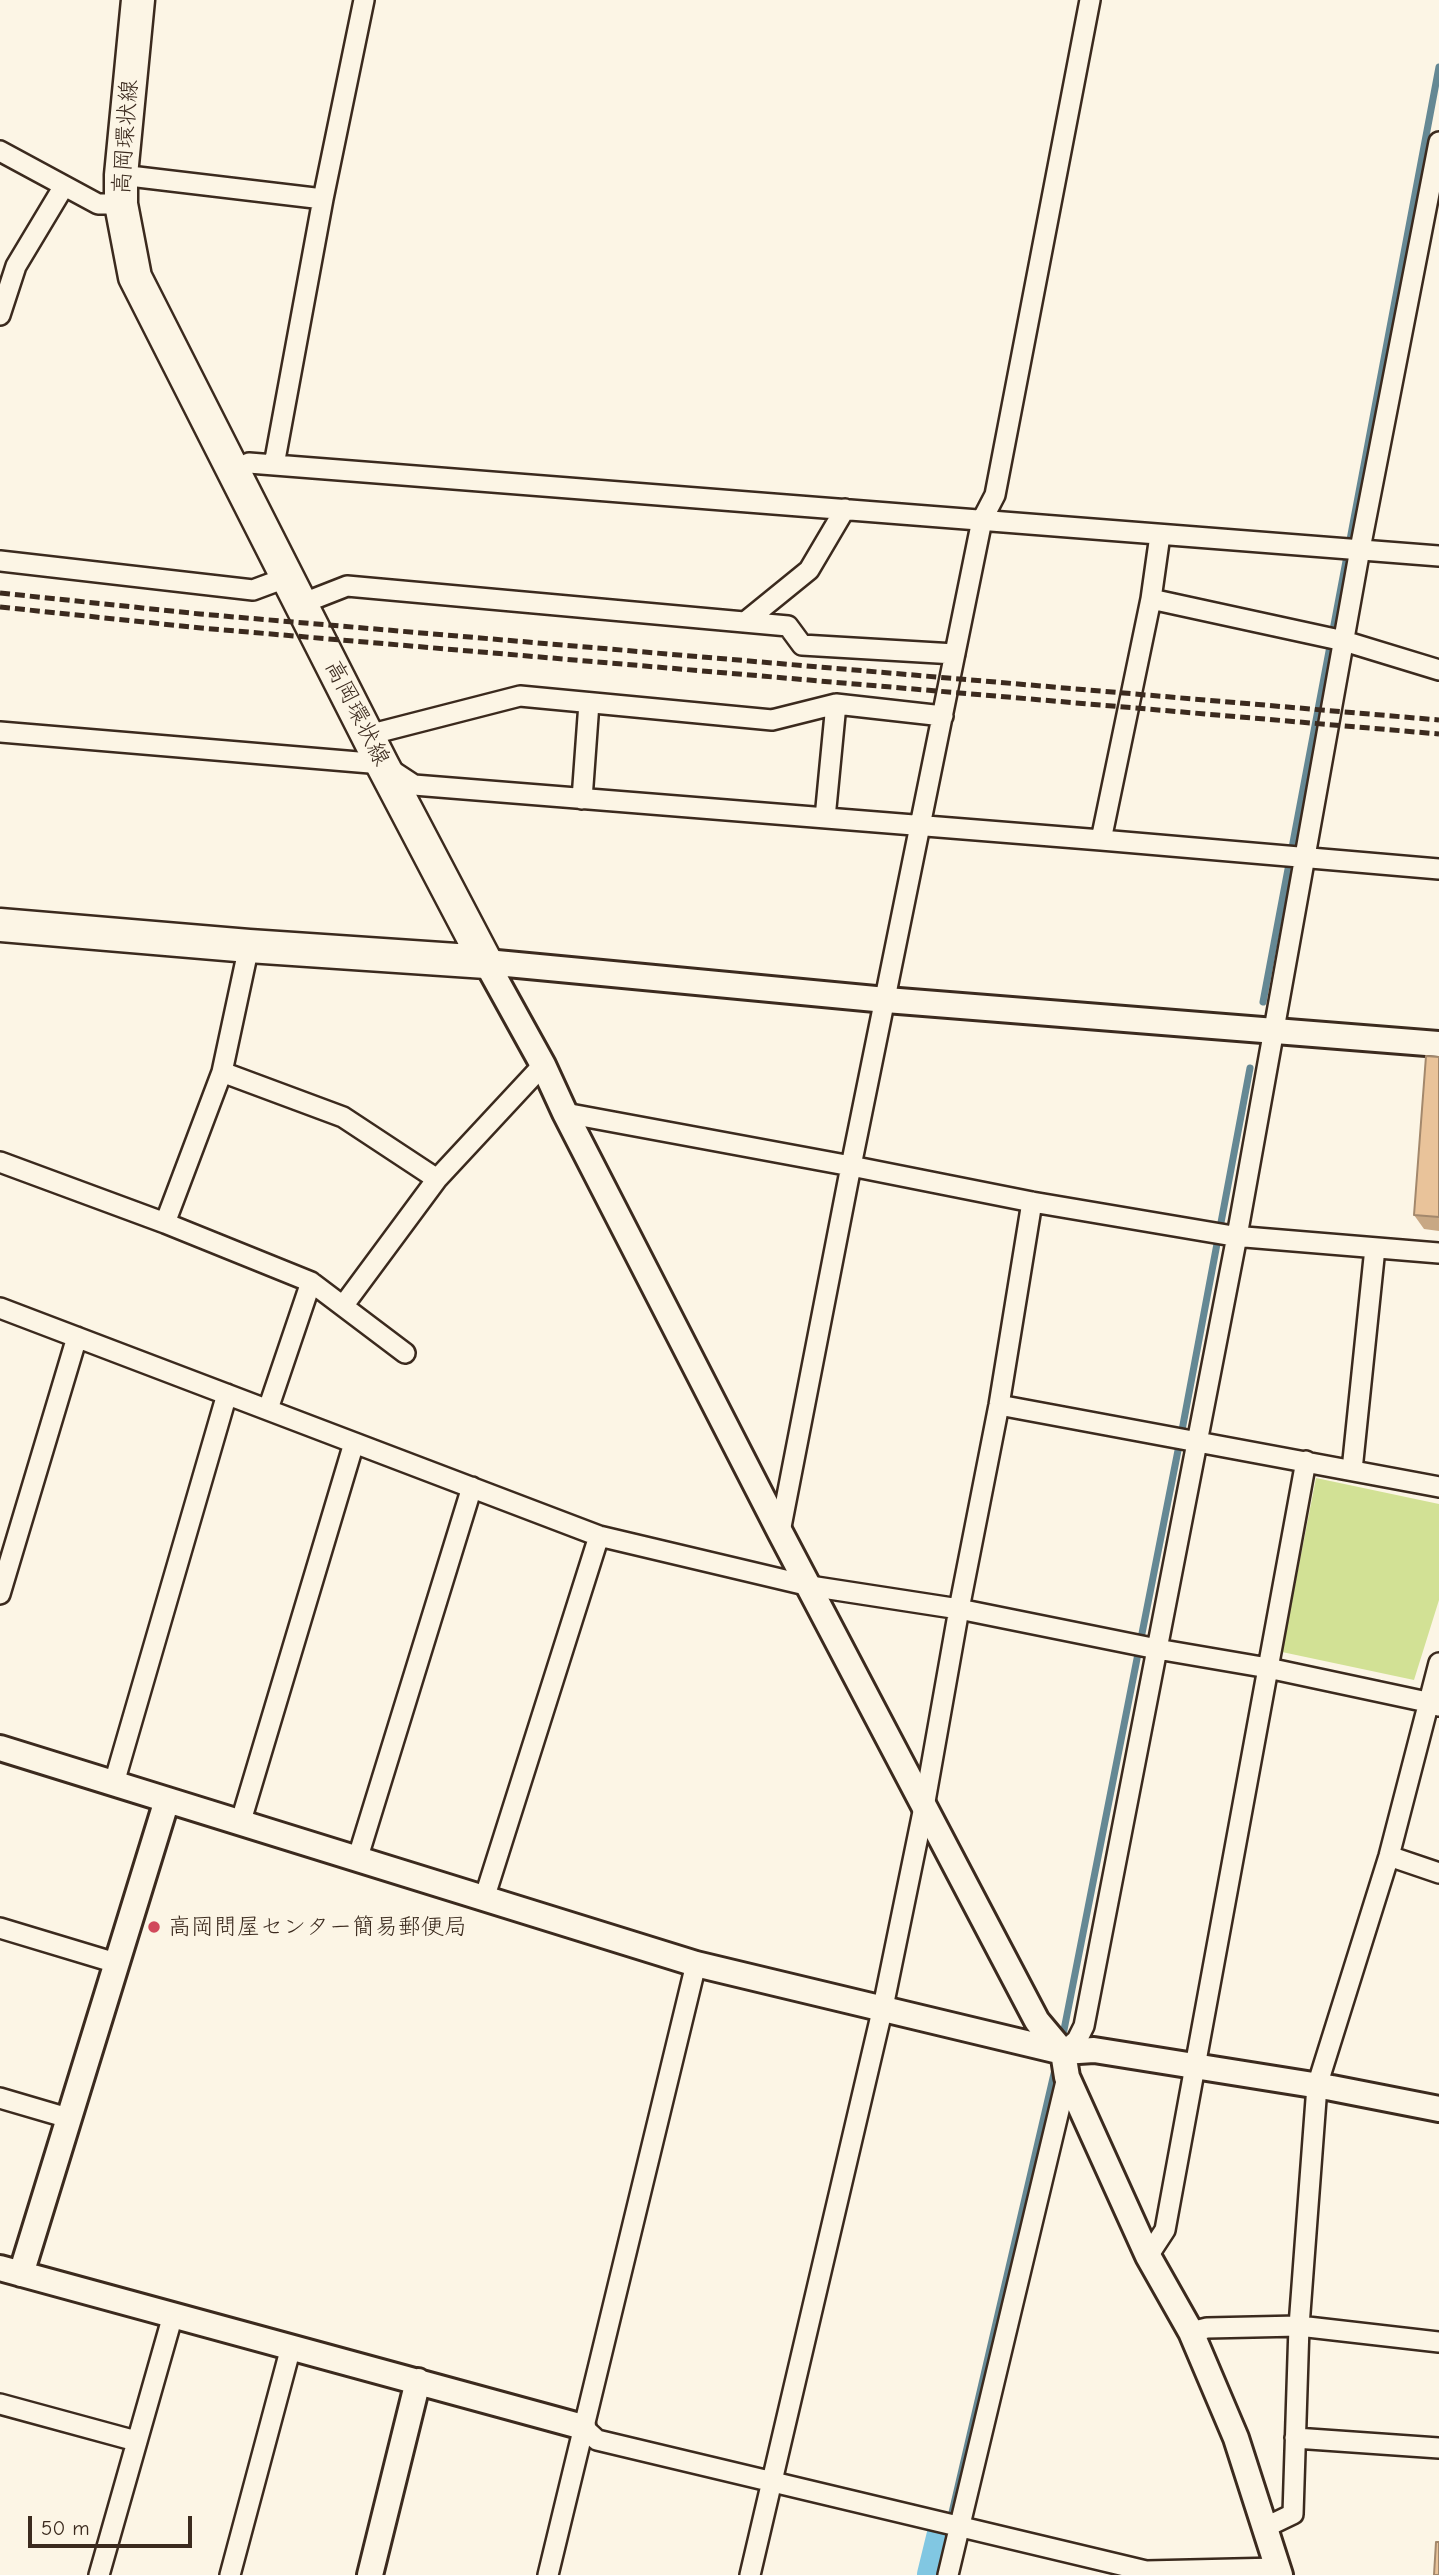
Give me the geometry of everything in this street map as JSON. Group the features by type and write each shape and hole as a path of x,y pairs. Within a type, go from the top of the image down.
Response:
{"main road":[{"name":"高岡環状線","path":"138,0 121,190 135,277 382,764 486,962"},
{"path":"0,925 486,962"}],"street":[{"path":"274,466 323,199 364,0"},
{"path":"780,1532 982,520 995,495 1090,0"},
{"path":"1055,2046 1077,2040 1084,2026 1274,1029 1358,550 1439,142"},
{"path":"0,151 98,204 121,190 323,199"},
{"path":"0,315 16,266 64,186"},
{"path":"234,470 249,463 1439,556"},
{"path":"746,622 809,570 845,509"},
{"path":"1101,840 1152,599 1160,535"},
{"path":"0,561 253,590 347,586 788,626 802,645 955,654"},
{"path":"1152,599 1343,640 1439,670"},
{"path":"368,735 520,696 772,720 836,704 943,716"},
{"path":"582,799 589,703"},
{"path":"825,818 836,704"},
{"path":"0,732 382,764 414,785 1439,869"},
{"path":"165,1223 222,1072 249,946"},
{"path":"486,962 886,1000 1439,1044"},
{"path":"167,1800 68,2118 10,2271 583,2427 597,2440 1146,2573 1279,2572 1236,2438 1191,2332 1148,2256 1055,2046 1037,2021 924,1807 780,1532 565,1113 543,1065 486,962"},
{"path":"343,1306 437,1179 543,1065"},
{"path":"222,1072 343,1116 437,1179"},
{"path":"565,1113 1032,1202 1235,1236 1439,1253"},
{"path":"0,1161 311,1282 405,1353"},
{"path":"750,2575 883,2007 924,1807 999,1405 1032,1202"},
{"path":"1352,1470 1375,1248"},
{"path":"268,1409 311,1282"},
{"path":"0,1308 599,1536 810,1586 959,1609 1156,1649 1268,1668 1433,1704"},
{"path":"0,1594 78,1336"},
{"path":"114,1783 227,1394"},
{"path":"999,1405 1439,1487"},
{"path":"240,1824 354,1443"},
{"path":"1148,2256 1165,2230 1306,1461"},
{"path":"356,1860 472,1487"},
{"path":"484,1899 599,1536"},
{"path":"1266,2527 1293,2514 1299,2326 1317,2086 1390,1856 1433,1704 1439,1663"},
{"path":"0,1748 696,1964 1055,2046 1317,2086 1439,2109"},
{"path":"1390,1856 1439,1873"},
{"path":"0,1928 116,1963"},
{"path":"548,2575 696,1964"},
{"path":"948,2575 952,2524 1067,2077"},
{"path":"0,2098 68,2118"},
{"path":"99,2575 173,2315"},
{"path":"1191,2332 1208,2328 1299,2326 1439,2343"},
{"path":"230,2575 291,2347"},
{"path":"370,2575 418,2381"},
{"path":"0,2404 136,2441"},
{"path":"1295,2438 1439,2448"}],"green space":[{"path":"1316,1478 1439,1504 1439,1600 1414,1680 1282,1652"}],"building":[{"path":"1426,1056 1439,1057 1439,1217 1414,1215"},
{"path":"1436,2542 1439,2542 1439,2575 1434,2575"}],"waterway":[{"path":"1263,1002 1439,67"},
{"path":"1062,2040 1250,1068"},
{"path":"947,2534 1056,2065"},
{"path":"937,2575 947,2534"}],"railway":[{"path":"0,593 200,614 1439,720"},
{"path":"0,607 201,628 1439,734"}],"place":[{"name":"高岡問屋センター簡易郵便局","path":"154,1927"}]}
